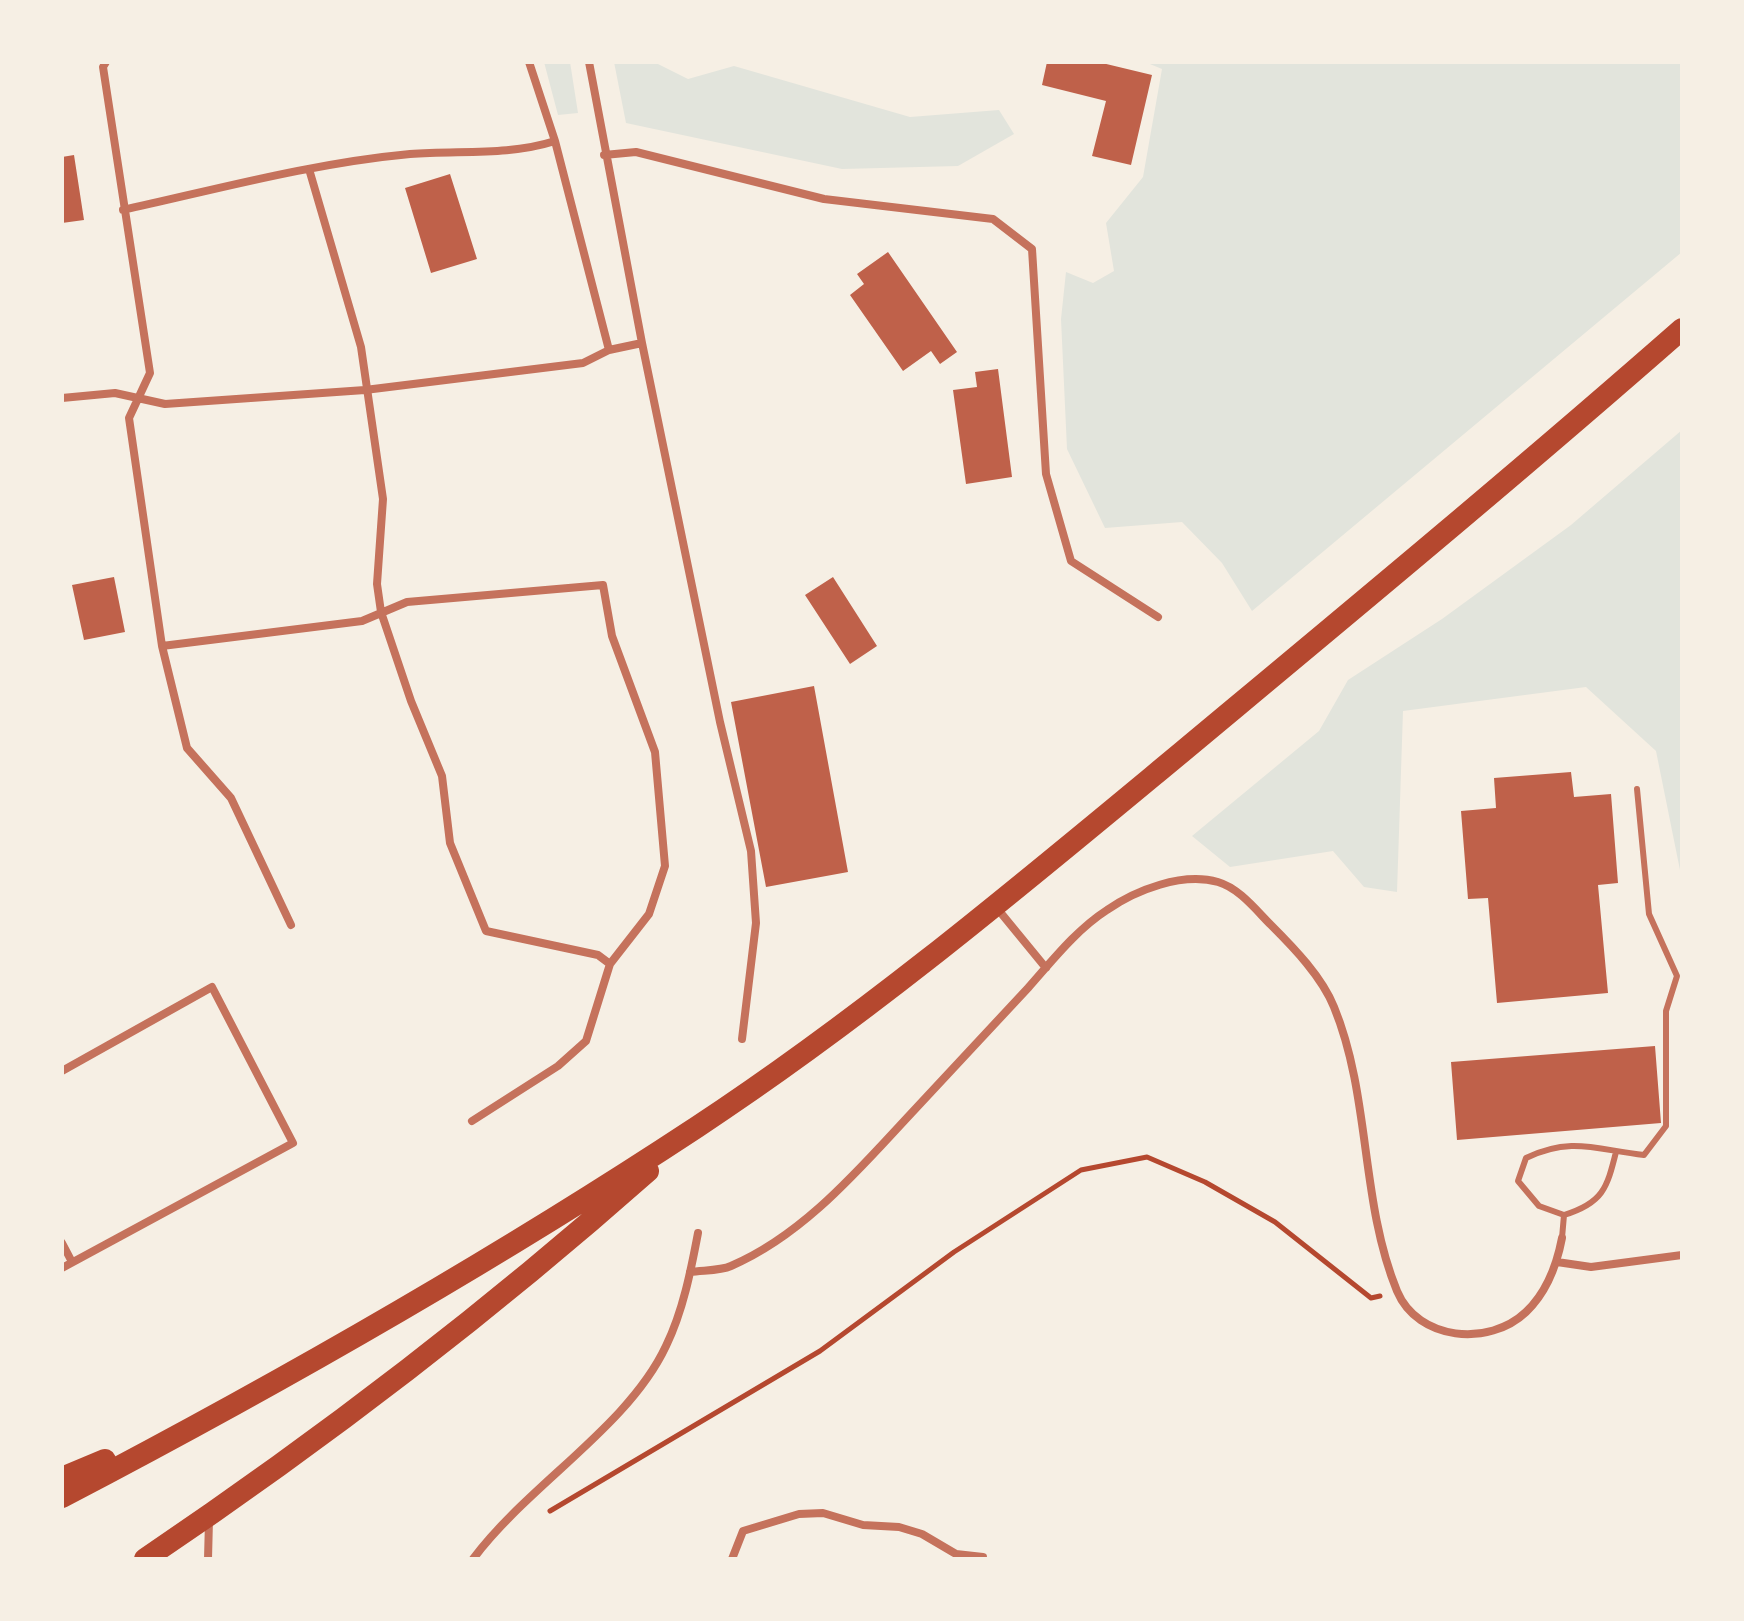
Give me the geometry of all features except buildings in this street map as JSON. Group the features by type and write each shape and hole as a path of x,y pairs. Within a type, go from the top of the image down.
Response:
{"highway":[{"path":"62,1497 252,1398 428,1297 700,1125 996,906 1506,484 1682,329"},
{"path":"145,1559 209,1516 546,1262 700,1125"},
{"path":"62,1478 252,1398"}],"street":[{"path":"106,62 103,67 123,210 150,373 141,398 129,418 162,646 187,748 231,798 291,925"},
{"path":"529,62 555,141 609,350"},
{"path":"589,62 604,155 642,343 720,722 751,851 756,923 742,1039"},
{"path":"123,210 309,169 409,154 530,149 555,141"},
{"path":"604,155 636,152 824,199 993,219 1032,249 1046,474 1071,561 1158,617"},
{"path":"309,169 361,347 383,499 377,584 381,612 411,701 442,776 450,843 486,931 598,955 610,964"},
{"path":"62,398 115,393 165,404 365,390 583,363 609,350 642,343"},
{"path":"162,646 362,621 407,602 603,585 612,636 655,752 665,866 649,914 610,964 586,1041 558,1066 472,1121"},
{"path":"690,1272 728,1268 770,1245 841,1189 1046,968 1108,909 1163,884 1197,878 1222,883 1245,899 1295,948 1333,1004 1351,1062 1380,1231 1398,1293 1418,1318 1449,1335 1492,1331 1526,1312 1557,1262 1562,1238"},
{"path":"996,906 1046,968"},
{"path":"62,1071 212,987 293,1143 62,1268"},
{"path":"473,1559 496,1529 625,1406 666,1346 690,1272 698,1233"},
{"path":"62,1243 72,1262"},
{"path":"1557,1262 1591,1267 1682,1255"},
{"path":"732,1559 743,1531 799,1514 823,1513 863,1525 899,1527 922,1534 956,1554 983,1557"},
{"path":"208,1559 209,1516"}],"lane":[{"path":"1616,1152 1606,1190 1582,1209 1564,1215 1539,1206 1518,1181 1526,1158 1551,1146 1580,1143 1644,1155 1666,1126 1666,1011 1677,976 1649,914 1637,789"},
{"path":"1562,1238 1564,1215"}],"path":[{"path":"514,1514 543,1515 820,1351 954,1252 1081,1170 1147,1157 1205,1182 1275,1222 1371,1298 1398,1293"}],"shaded area":[{"path":"544,62 570,62 578,113 558,115"},
{"path":"614,62 654,62 688,79 734,66 910,117 999,110 1014,134 958,166 842,169 626,123"},
{"path":"1145,62 1682,62 1682,252 1252,611 1222,563 1182,522 1105,528 1067,449 1061,319 1066,272 1093,283 1114,271 1106,223 1143,177 1162,69"},
{"path":"1682,430 1682,880 1656,751 1586,687 1403,711 1397,892 1364,887 1333,851 1230,867 1192,836 1319,731 1348,680 1442,619 1571,525"}]}
